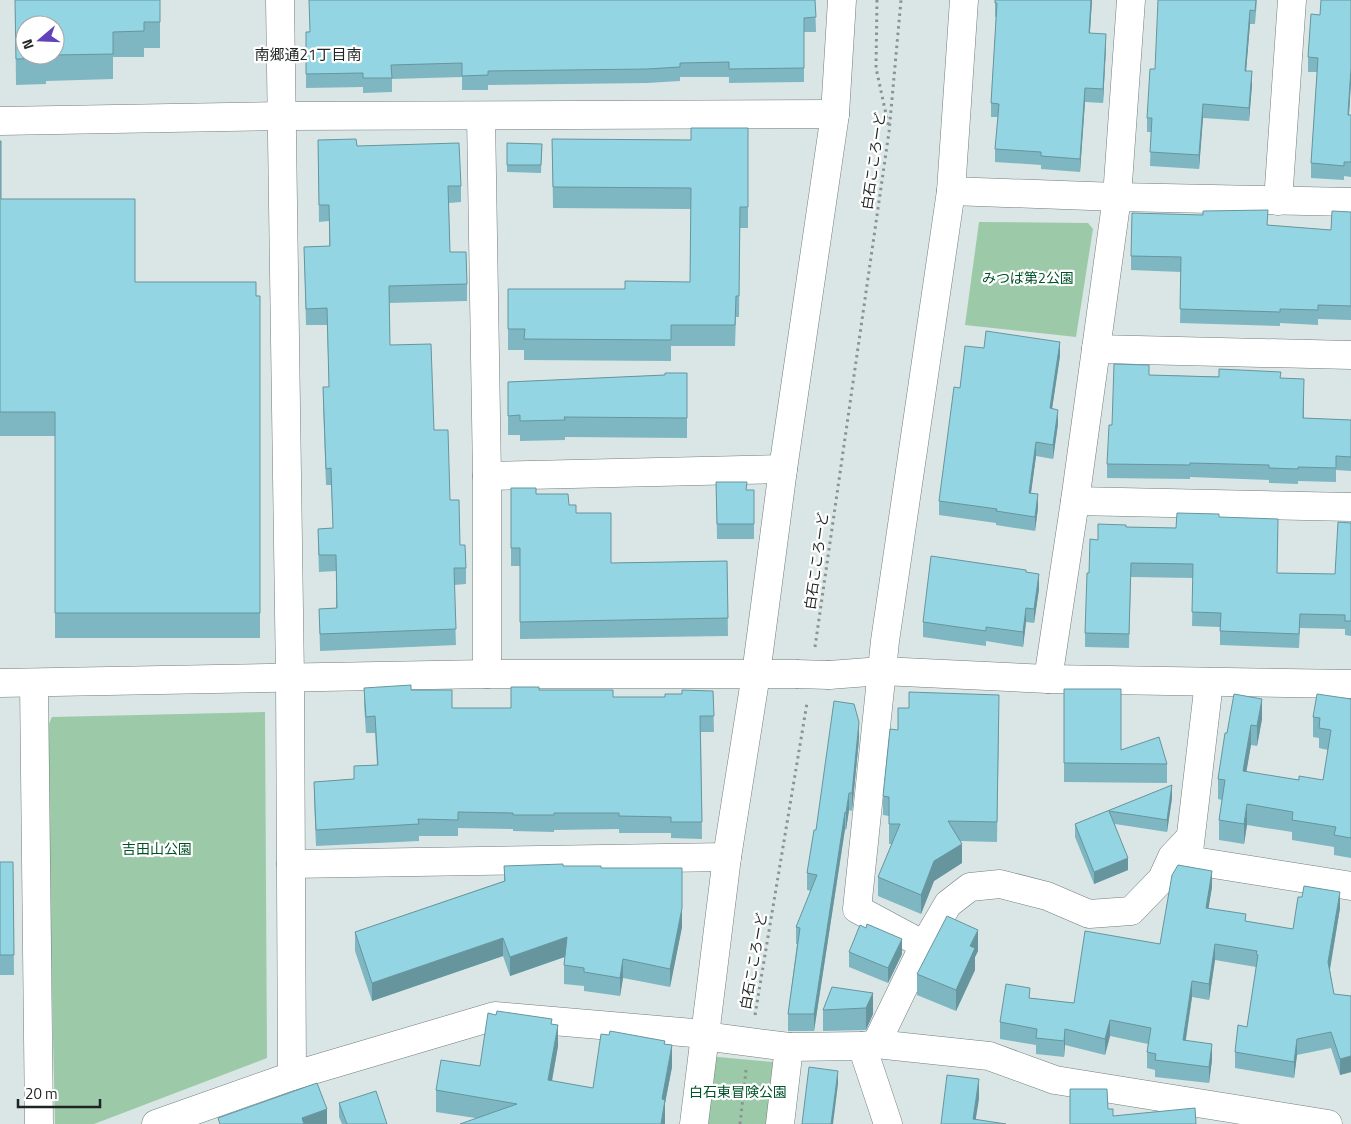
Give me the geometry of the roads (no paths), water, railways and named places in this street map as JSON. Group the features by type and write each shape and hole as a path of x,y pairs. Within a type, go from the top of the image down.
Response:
{"street":[{"path":"280,0 290,679 292,1076"},
{"path":"694,1124 727,857 756,674 835,114 842,0"},
{"path":"924,945 857,909 882,672 951,191 964,0"},
{"path":"1048,678 1075,501 1117,197 1131,0"},
{"path":"1278,201 1292,0"},
{"path":"0,122 282,116 835,114"},
{"path":"481,116 488,476 487,674"},
{"path":"951,191 1351,202"},
{"path":"1096,349 1351,355"},
{"path":"488,476 784,469"},
{"path":"1075,501 1351,507"},
{"path":"0,683 487,674 756,674 802,686 829,675 882,672 1048,678 1351,684"},
{"path":"1209,682 1188,860 1351,886"},
{"path":"34,683 39,1124"},
{"path":"888,1124 869,1045 948,904 970,887 1000,884 1047,896 1089,914 1131,911 1162,879 1172,858 1190,838"},
{"path":"291,864 727,857"},
{"path":"156,1124 292,1076 495,1016 705,1034 789,1047 869,1045 989,1056 1055,1080 1328,1124"},
{"path":"780,1124 789,1047"}],"district":[{"name":"南郷通21丁目南","path":"308,54"}],"park label":[{"name":"みつば第2公園","path":"1028,277"},
{"name":"吉田山公園","path":"157,848"},
{"name":"白石東冒険公園","path":"738,1091"}]}
